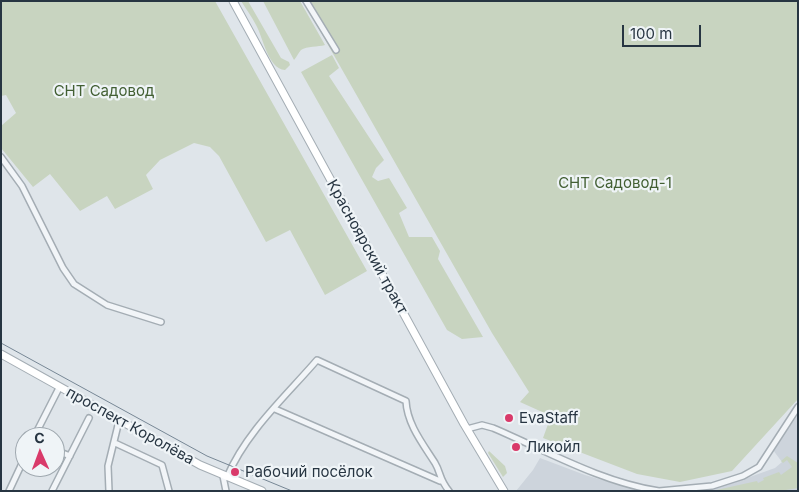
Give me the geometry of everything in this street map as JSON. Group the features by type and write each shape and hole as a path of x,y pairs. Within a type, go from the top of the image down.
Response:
{"main road":[{"name":"Красноярский тракт","path":"233,1 467,429 504,491"},
{"name":"проспект Королёва","path":"1,354 119,421 225,476 262,491"}],"street":[{"path":"306,1 336,50"},
{"path":"1,157 22,186 63,268 74,284 107,305 161,322"},
{"path":"226,491 225,476 249,437 317,360 406,402 410,422 436,464 440,481"},
{"path":"39,427 59,388"},
{"path":"467,429 482,425 494,428 622,482 659,491 712,486 743,476 759,467 798,407"},
{"path":"275,409 440,481 449,491"},
{"path":"52,491 89,418"},
{"path":"109,491 108,466 119,421"},
{"path":"115,443 162,465 169,491"},
{"path":"65,454 70,456"},
{"path":"9,491 16,477"}],"shaded area":[{"path":"798,415 798,491 700,491 733,483 775,468 782,462 773,450"},
{"path":"540,458 585,475 640,491 516,491"}],"green space":[{"name":"СНТ Садовод","path":"1,1 215,1 367,271 325,295 290,230 266,242 219,156 210,147 194,143 160,160 146,175 153,189 115,209 107,196 80,211 50,174 33,187 1,148 1,126 16,113 6,95 1,96"},
{"path":"241,1 248,1 281,58 289,62 290,65 285,70 274,64 270,58 256,25"},
{"path":"263,1 300,1 325,45 303,49 294,60"},
{"name":"СНТ Садовод-1","path":"303,1 798,1 798,399 732,471 680,482 637,474 543,438 551,416 520,402 529,392 492,333"},
{"path":"332,55 339,68 329,76 384,160 376,168 372,177 378,181 389,178 407,208 399,213 409,237 432,237 440,251 438,259 483,337 462,339 447,330 301,72"},
{"path":"489,451 505,466 507,473 503,477 488,453"},
{"path":"787,456 798,463 798,488 780,491 712,491 757,481 758,483 764,480 763,478 779,472 781,475 792,467 787,460 783,463 781,461"}],"tram line":[{"path":"1,343 207,456 292,491"}],"place":[{"name":"EvaStaff","path":"509,418"},
{"name":"Ликойл","path":"516,447"},
{"name":"Рабочий посёлок","path":"235,472"}]}
